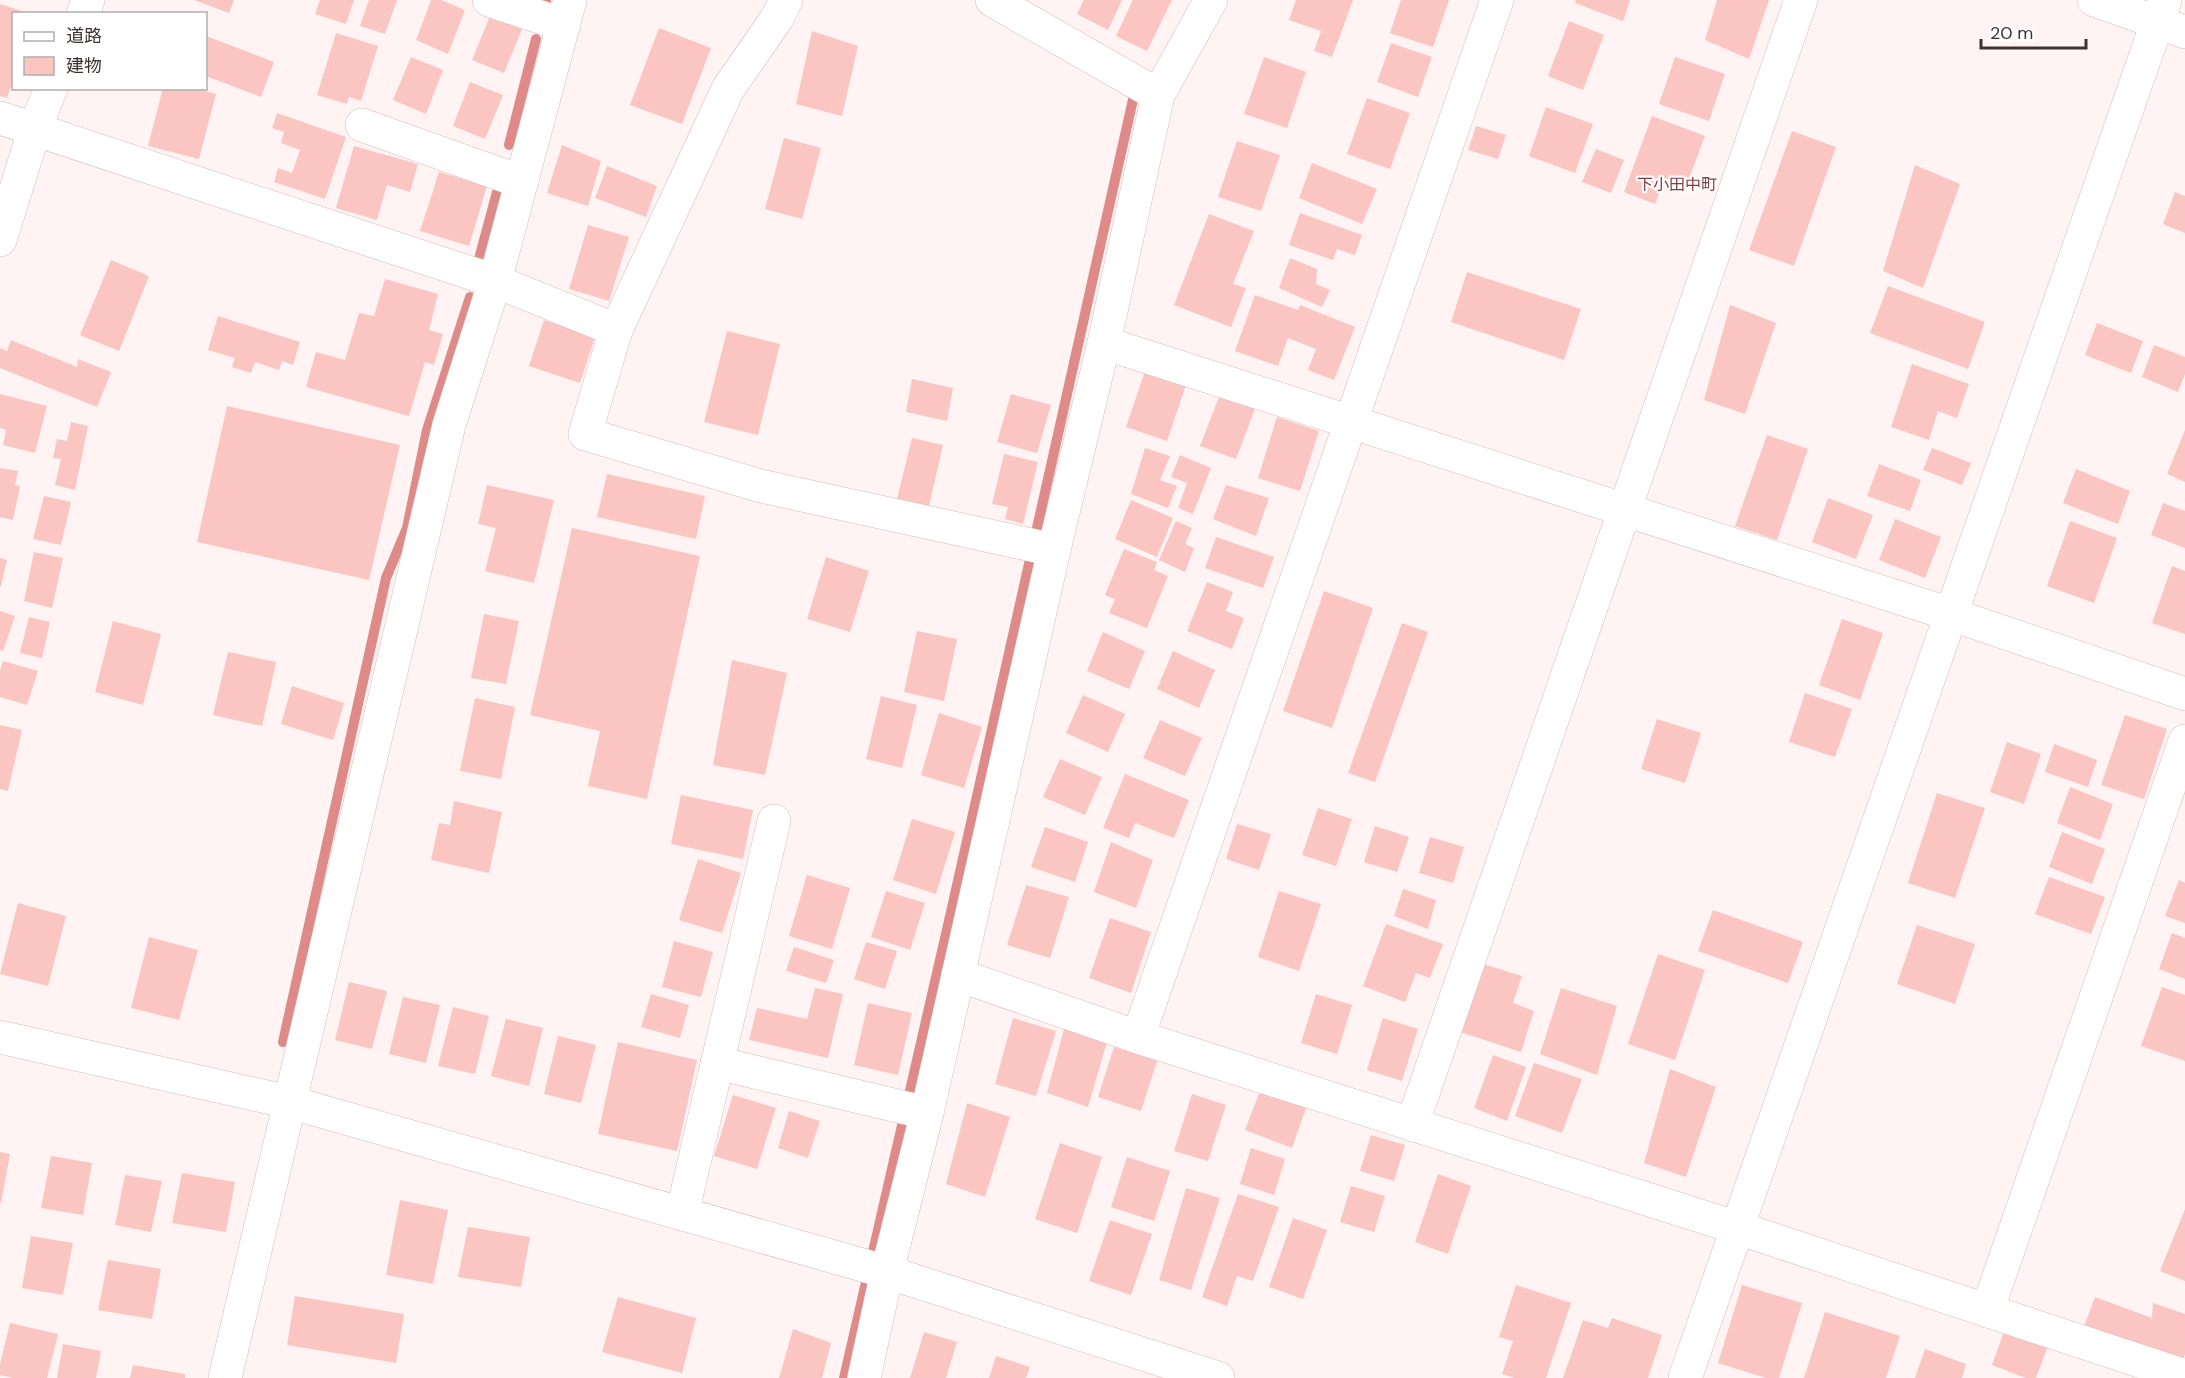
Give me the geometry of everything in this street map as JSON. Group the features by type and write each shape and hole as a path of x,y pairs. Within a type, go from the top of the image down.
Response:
{"street":[{"path":"225,1378 449,425 495,280 567,13 489,0"},
{"path":"786,0 777,18 728,89 616,330 585,434 761,486 1054,550"},
{"path":"992,0 1158,95"},
{"path":"864,1378 887,1272 927,1113 1054,550 1104,343 1158,95 1211,0"},
{"path":"1138,1037 1497,0"},
{"path":"1412,1125 1801,0"},
{"path":"1685,1378 1950,614 2169,18 2094,0"},
{"path":"0,240 35,128 50,90"},
{"path":"0,118 495,280 616,330"},
{"path":"362,125 522,182"},
{"path":"1104,343 1950,614 2185,694"},
{"path":"1988,1311 2185,741"},
{"path":"682,1214 774,821"},
{"path":"958,975 1138,1037 1738,1228 2185,1376"},
{"path":"0,1037 289,1102 887,1272 1218,1378"},
{"path":"717,1063 927,1113"}],"building":[{"path":"194,0 234,0 229,13"},
{"path":"320,0 354,0 346,24 315,14"},
{"path":"369,0 397,0 385,34 360,26"},
{"path":"431,0 441,0 465,10 448,54 416,40"},
{"path":"1084,0 1122,0 1108,30 1077,14"},
{"path":"1133,0 1172,0 1147,51 1116,36"},
{"path":"1296,0 1353,0 1332,57 1314,51 1321,31 1289,20"},
{"path":"1401,0 1449,0 1433,47 1390,33"},
{"path":"1576,0 1630,0 1623,21 1575,3"},
{"path":"1717,0 1769,0 1749,59 1705,40"},
{"path":"0,4 25,12 12,12 12,84 7,98 0,96"},
{"path":"490,16 522,29 504,73 472,60"},
{"path":"1569,21 1604,35 1583,90 1548,76"},
{"path":"659,28 711,48 682,124 630,105"},
{"path":"812,31 858,46 842,116 796,104"},
{"path":"336,33 378,46 361,101 349,97 347,104 317,95"},
{"path":"207,36 274,62 261,97 207,76"},
{"path":"1391,43 1432,57 1418,97 1377,82"},
{"path":"411,57 443,70 426,114 393,100"},
{"path":"1264,57 1306,72 1287,128 1244,114"},
{"path":"1675,57 1725,74 1709,121 1659,104"},
{"path":"470,82 503,95 485,139 453,126"},
{"path":"162,90 201,90 216,94 199,159 148,146"},
{"path":"1367,98 1410,113 1390,169 1347,154"},
{"path":"1546,107 1593,124 1575,173 1529,156"},
{"path":"277,113 346,137 325,199 274,182 278,168 292,173 300,150 281,143 284,132 272,128"},
{"path":"1652,116 1705,136 1685,189 1664,181 1655,204 1624,192"},
{"path":"1476,126 1506,135 1498,159 1468,150"},
{"path":"1792,131 1836,147 1794,266 1749,250"},
{"path":"784,138 821,148 802,219 765,209"},
{"path":"1237,141 1280,155 1261,211 1218,197"},
{"path":"562,145 601,161 588,206 547,193"},
{"path":"354,146 418,164 410,192 387,185 377,220 336,208"},
{"path":"1596,149 1624,160 1611,193 1582,182"},
{"path":"1312,163 1377,189 1362,224 1299,198"},
{"path":"1915,165 1960,184 1923,288 1883,271"},
{"path":"607,166 657,186 646,217 595,198"},
{"path":"439,172 487,186 469,246 420,231"},
{"path":"2175,192 2185,196 2185,233 2163,224"},
{"path":"1300,213 1362,235 1355,255 1337,249 1333,260 1289,245"},
{"path":"1209,214 1254,231 1233,284 1246,288 1231,327 1174,305"},
{"path":"588,225 629,237 609,301 569,289"},
{"path":"1290,258 1317,269 1316,284 1330,290 1322,307 1279,288"},
{"path":"111,260 149,276 119,351 80,335"},
{"path":"1467,272 1581,309 1564,360 1451,322"},
{"path":"385,279 438,294 429,330 443,334 434,365 425,362 409,416 306,387 316,352 345,360 359,313 374,316"},
{"path":"1888,286 1985,322 1968,369 1870,333"},
{"path":"1255,295 1298,310 1300,305 1355,327 1334,380 1308,370 1316,349 1288,338 1278,366 1235,351"},
{"path":"1730,305 1776,323 1745,414 1704,400"},
{"path":"218,316 300,342 293,365 282,361 279,370 255,362 251,373 232,367 235,358 208,350"},
{"path":"544,320 595,337 580,383 529,366"},
{"path":"2097,323 2143,341 2131,373 2085,355"},
{"path":"727,331 780,344 758,435 704,422"},
{"path":"11,340 77,367 78,359 111,372 97,407 0,368 0,348 7,351"},
{"path":"2154,345 2185,357 2185,374 2178,392 2142,377"},
{"path":"1912,364 1969,384 1957,418 1938,411 1929,440 1891,427"},
{"path":"1145,371 1186,385 1167,441 1126,427"},
{"path":"912,379 953,388 947,421 906,412"},
{"path":"1221,392 1256,406 1236,459 1200,446"},
{"path":"0,394 47,406 35,453 3,445 6,430 0,428"},
{"path":"1011,394 1051,405 1037,453 997,442"},
{"path":"227,406 400,445 369,580 197,542"},
{"path":"1277,417 1319,431 1300,491 1258,478"},
{"path":"71,422 88,426 75,490 55,485 61,459 53,458 57,439 67,441"},
{"path":"2185,430 2185,482 2167,474"},
{"path":"1767,435 1808,449 1777,540 1735,526"},
{"path":"912,438 943,445 929,506 897,499"},
{"path":"1145,448 1170,456 1160,480 1177,486 1168,508 1131,494"},
{"path":"1932,448 1971,463 1962,485 1923,470"},
{"path":"1004,454 1038,462 1023,524 1005,519 1008,507 992,504"},
{"path":"1180,455 1211,468 1193,514 1178,508 1187,483 1171,477"},
{"path":"1879,464 1921,480 1910,511 1867,496"},
{"path":"0,468 18,471 15,485 20,486 13,520 0,517"},
{"path":"2076,469 2130,491 2118,524 2063,503"},
{"path":"607,474 705,496 696,539 597,517"},
{"path":"487,485 554,500 534,583 485,571 496,528 478,524"},
{"path":"1226,485 1269,498 1256,536 1213,519"},
{"path":"44,496 71,502 61,545 33,539"},
{"path":"1828,498 1873,515 1856,559 1812,542"},
{"path":"1131,500 1173,518 1157,557 1115,539"},
{"path":"2163,503 2185,511 2185,548 2151,535"},
{"path":"1895,519 1941,537 1925,578 1879,560"},
{"path":"1176,521 1192,528 1185,544 1194,548 1185,572 1159,560"},
{"path":"2070,521 2117,538 2094,603 2047,586"},
{"path":"572,528 700,556 647,799 588,786 600,731 530,715"},
{"path":"1216,537 1274,557 1263,588 1205,568"},
{"path":"1124,549 1157,562 1154,570 1168,576 1147,628 1109,613 1115,599 1105,595"},
{"path":"34,552 63,558 52,608 24,601"},
{"path":"826,557 869,571 850,632 807,619"},
{"path":"0,558 7,560 1,586 0,586"},
{"path":"2172,566 2185,571 2185,634 2152,623"},
{"path":"1207,582 1233,592 1226,611 1244,618 1232,649 1187,631"},
{"path":"1324,591 1373,608 1332,728 1283,711"},
{"path":"0,611 15,616 3,651 0,650"},
{"path":"484,614 519,621 506,684 471,678"},
{"path":"29,617 50,622 42,658 20,653"},
{"path":"1842,619 1883,633 1860,700 1819,685"},
{"path":"113,621 161,634 143,705 95,692"},
{"path":"1402,623 1428,632 1375,782 1348,773"},
{"path":"917,631 957,639 944,701 904,692"},
{"path":"1103,632 1145,651 1129,689 1087,671"},
{"path":"1173,651 1215,670 1199,708 1157,689"},
{"path":"228,652 276,662 262,726 213,715"},
{"path":"732,660 787,673 765,775 713,765"},
{"path":"3,661 38,671 27,705 0,697 0,671"},
{"path":"292,686 344,703 333,740 281,724"},
{"path":"1805,693 1852,709 1835,757 1789,742"},
{"path":"1083,695 1125,714 1108,752 1066,733"},
{"path":"881,696 917,705 902,768 866,759"},
{"path":"475,698 515,707 501,779 460,771"},
{"path":"939,713 982,727 964,788 921,775"},
{"path":"2125,715 2167,729 2144,799 2101,785"},
{"path":"1657,719 1701,733 1685,783 1641,769"},
{"path":"1160,720 1202,738 1185,776 1143,758"},
{"path":"0,725 22,730 8,791 0,789"},
{"path":"2007,742 2041,754 2024,804 1990,792"},
{"path":"2054,744 2097,760 2088,787 2045,772"},
{"path":"1060,759 1102,777 1085,815 1043,797"},
{"path":"1125,774 1189,800 1174,838 1135,823 1129,838 1103,828"},
{"path":"2070,787 2113,804 2100,840 2057,823"},
{"path":"1937,793 1985,808 1955,898 1908,883"},
{"path":"681,795 753,810 743,859 671,844"},
{"path":"454,801 502,812 489,873 431,860 439,823 450,825"},
{"path":"1318,808 1352,819 1336,866 1302,855"},
{"path":"912,819 955,832 936,894 893,880"},
{"path":"1237,824 1271,834 1259,870 1226,859"},
{"path":"1375,826 1409,837 1397,872 1364,862"},
{"path":"1045,827 1088,842 1075,882 1031,867"},
{"path":"2062,832 2105,849 2092,884 2049,867"},
{"path":"1430,837 1464,847 1453,883 1419,873"},
{"path":"1111,842 1153,860 1136,908 1094,892"},
{"path":"698,859 741,873 722,933 679,920"},
{"path":"807,875 850,888 832,949 789,936"},
{"path":"2049,877 2105,897 2091,934 2035,914"},
{"path":"2179,880 2185,883 2185,923 2165,916"},
{"path":"1026,885 1069,897 1050,958 1007,945"},
{"path":"1403,889 1436,900 1428,929 1394,916"},
{"path":"886,891 925,903 910,950 871,937"},
{"path":"1279,891 1321,904 1299,971 1258,957"},
{"path":"18,903 66,916 48,986 0,974"},
{"path":"1713,910 1803,942 1788,983 1698,951"},
{"path":"1110,918 1151,932 1131,993 1089,978"},
{"path":"1386,924 1443,944 1430,978 1416,973 1405,1002 1363,986"},
{"path":"1917,925 1975,944 1955,1004 1897,984"},
{"path":"2172,933 2185,938 2185,979 2159,969"},
{"path":"149,937 198,950 179,1020 131,1008"},
{"path":"674,941 713,952 701,997 662,987"},
{"path":"866,942 897,951 885,989 854,979"},
{"path":"794,947 834,960 826,983 786,971"},
{"path":"1658,954 1705,970 1675,1060 1628,1044"},
{"path":"1483,964 1522,976 1513,1003 1534,1011 1521,1052 1460,1032"},
{"path":"349,982 387,991 372,1049 335,1040"},
{"path":"2162,987 2185,995 2185,1061 2141,1046"},
{"path":"815,988 843,994 828,1058 749,1040 757,1008 807,1019"},
{"path":"1561,988 1617,1006 1597,1075 1540,1054"},
{"path":"651,994 689,1005 680,1038 641,1027"},
{"path":"1316,994 1352,1005 1337,1054 1301,1043"},
{"path":"403,997 440,1005 426,1063 389,1054"},
{"path":"868,1003 912,1013 898,1075 854,1065"},
{"path":"453,1007 489,1016 475,1074 438,1066"},
{"path":"1013,1018 1056,1031 1036,1096 995,1084"},
{"path":"1383,1018 1418,1029 1402,1081 1367,1070"},
{"path":"506,1019 543,1028 529,1086 491,1076"},
{"path":"1064,1029 1107,1042 1088,1107 1047,1093"},
{"path":"558,1036 596,1045 581,1103 544,1094"},
{"path":"618,1042 697,1060 677,1151 598,1134"},
{"path":"1114,1047 1157,1061 1141,1111 1098,1097"},
{"path":"1493,1055 1526,1067 1507,1121 1474,1108"},
{"path":"1534,1063 1582,1079 1562,1133 1515,1116"},
{"path":"1670,1069 1716,1087 1686,1177 1644,1163"},
{"path":"1260,1091 1306,1108 1292,1148 1245,1130"},
{"path":"1192,1094 1226,1105 1208,1161 1174,1151"},
{"path":"733,1095 776,1108 757,1169 714,1156"},
{"path":"967,1103 1010,1117 985,1197 946,1184"},
{"path":"789,1111 820,1121 808,1158 778,1148"},
{"path":"1371,1135 1405,1145 1394,1181 1360,1171"},
{"path":"1060,1143 1102,1157 1077,1233 1035,1219"},
{"path":"1251,1148 1285,1159 1274,1195 1240,1184"},
{"path":"0,1152 10,1154 1,1203 0,1203"},
{"path":"51,1156 92,1163 83,1215 41,1208"},
{"path":"1127,1157 1170,1171 1154,1221 1111,1207"},
{"path":"182,1173 235,1182 226,1232 172,1223"},
{"path":"1438,1174 1471,1186 1448,1254 1415,1242"},
{"path":"125,1175 162,1181 151,1232 115,1225"},
{"path":"1351,1186 1385,1196 1374,1232 1340,1222"},
{"path":"1186,1188 1220,1198 1191,1290 1159,1280"},
{"path":"1238,1194 1279,1207 1253,1281 1237,1276 1227,1306 1202,1297"},
{"path":"400,1200 448,1210 433,1284 386,1275"},
{"path":"2185,1209 2185,1281 2160,1271"},
{"path":"1293,1218 1327,1230 1303,1299 1269,1287"},
{"path":"1110,1220 1152,1234 1131,1295 1089,1281"},
{"path":"468,1227 530,1237 521,1287 458,1277"},
{"path":"31,1236 73,1243 63,1295 22,1288"},
{"path":"108,1260 161,1269 152,1319 98,1310"},
{"path":"1516,1285 1571,1303 1546,1378 1515,1378 1502,1374 1513,1341 1499,1337"},
{"path":"1742,1285 1802,1303 1779,1378 1766,1378 1718,1363"},
{"path":"295,1296 404,1314 396,1363 287,1345"},
{"path":"618,1297 696,1318 682,1373 602,1352"},
{"path":"2095,1297 2152,1318 2153,1303 2185,1314 2185,1354 2180,1368 2082,1332"},
{"path":"1825,1312 1900,1336 1886,1378 1804,1378"},
{"path":"1612,1318 1662,1335 1648,1378 1563,1378 1583,1320 1608,1328"},
{"path":"10,1323 58,1334 47,1378 13,1378 0,1375 0,1364"},
{"path":"793,1329 831,1343 822,1378 779,1378"},
{"path":"2005,1329 2048,1346 2036,1378 2026,1378 1992,1365"},
{"path":"924,1332 957,1342 946,1378 910,1378"},
{"path":"63,1344 101,1351 96,1378 57,1378"},
{"path":"1925,1349 1966,1364 1962,1378 1915,1378"},
{"path":"996,1356 1030,1367 1026,1378 989,1378"},
{"path":"133,1365 185,1374 185,1378 130,1378"}],"waterway":[{"path":"509,145 536,39"},
{"path":"844,1378 1134,95"},
{"path":"480,255 497,192"},
{"path":"283,1042 386,578 407,528 427,430 470,297"}],"district":[{"name":"下小田中町","path":"1677,184"}]}
